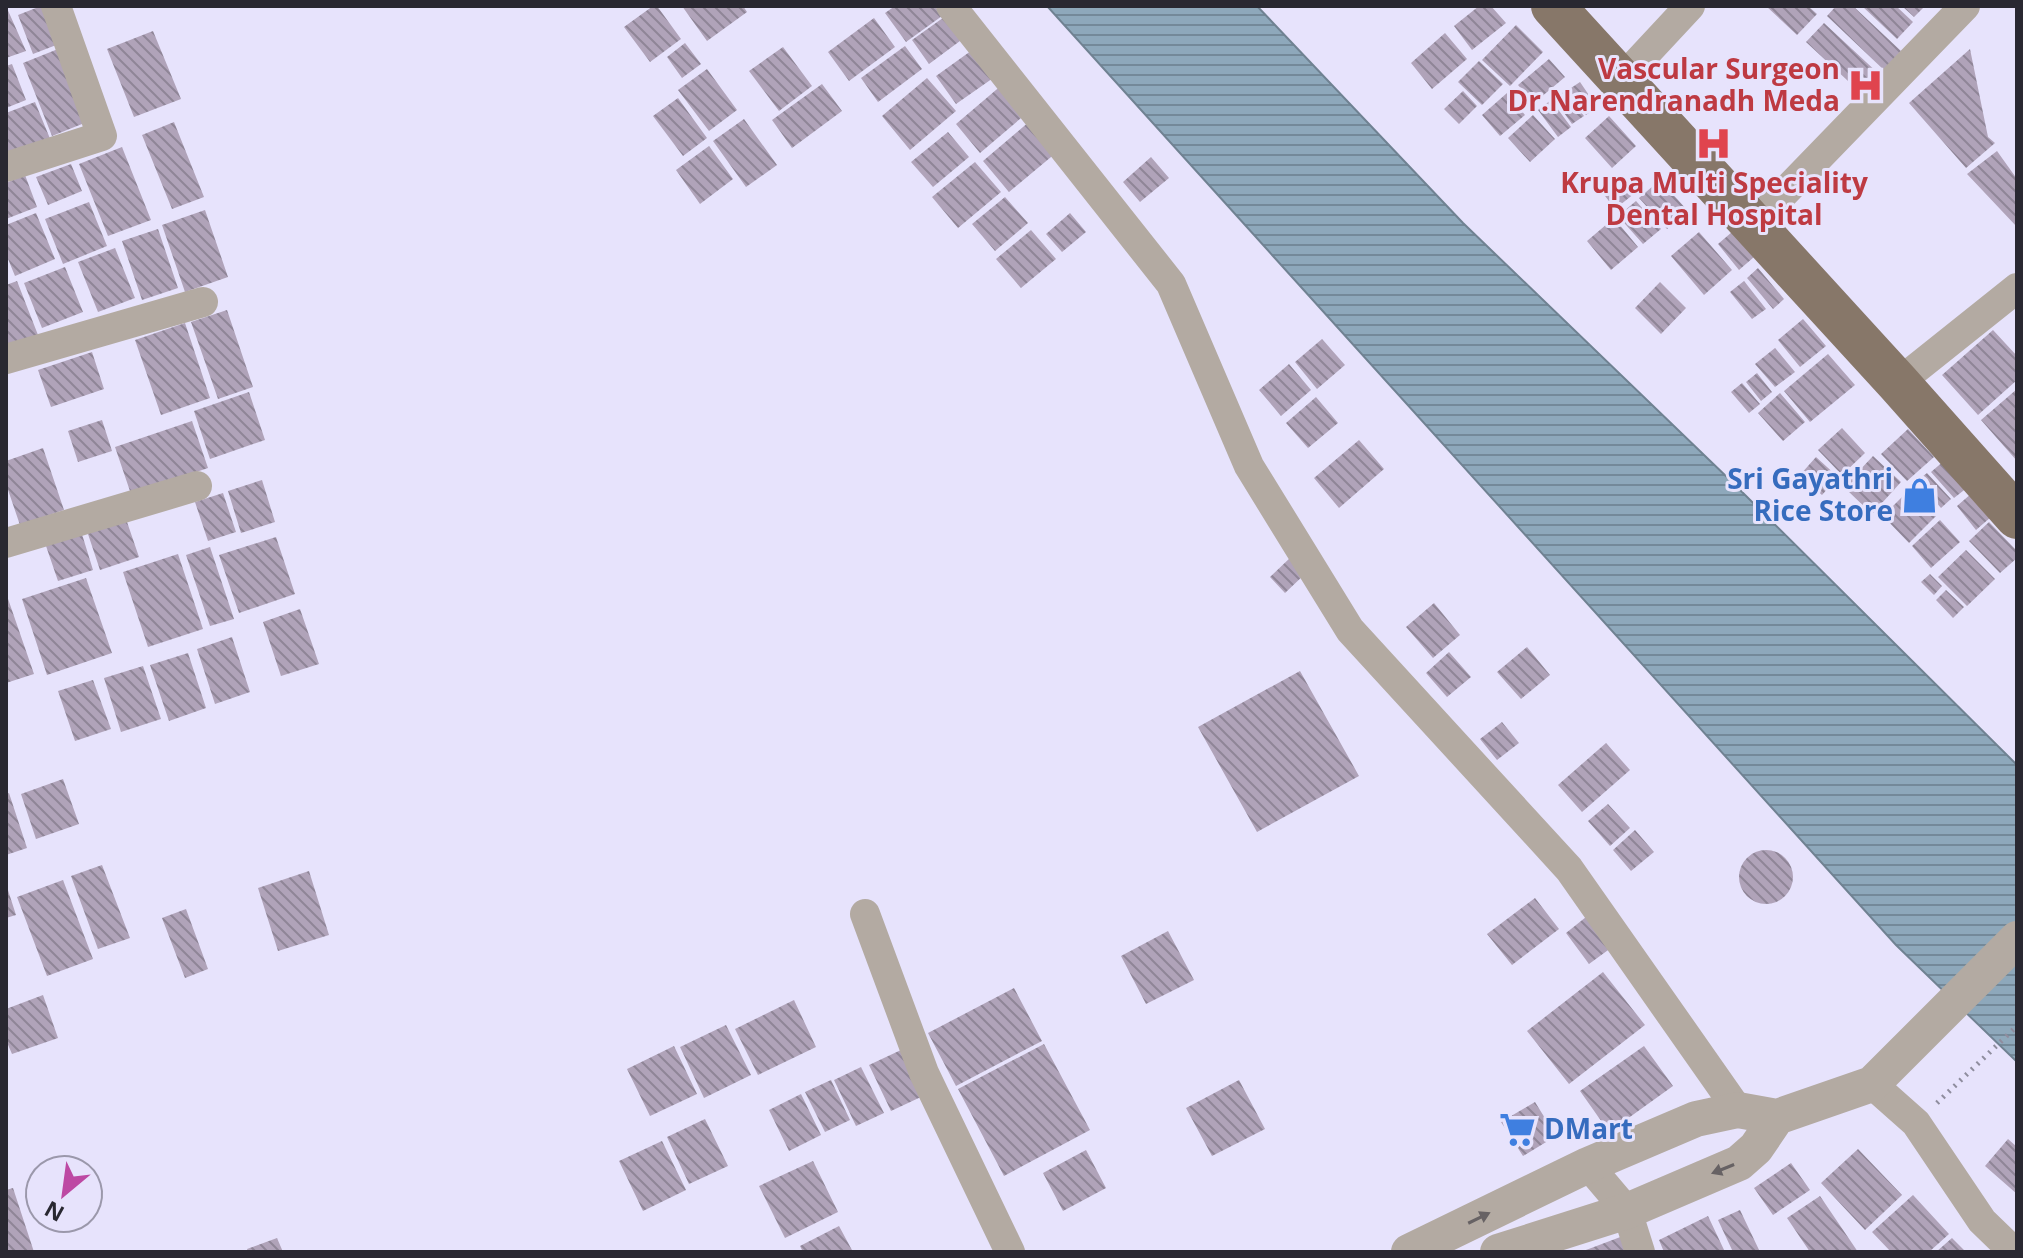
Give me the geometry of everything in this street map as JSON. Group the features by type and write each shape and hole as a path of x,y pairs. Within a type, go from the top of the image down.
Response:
{"main road":[{"path":"1553,6 2017,517"}],"street":[{"path":"6,167 102,136 56,6"},
{"path":"951,6 1171,284 1249,466 1350,630 1569,869 1738,1110"},
{"path":"1622,79 1690,6"},
{"path":"1753,225 1965,6"},
{"path":"1898,383 2017,288"},
{"path":"6,359 203,302"},
{"path":"6,543 197,486"},
{"path":"865,914 924,1073 1010,1252"},
{"path":"1409,1252 1588,1165 1696,1119 1738,1110 1777,1117 1872,1084 2017,939"},
{"path":"1872,1084 1916,1123 1982,1221 2014,1252"},
{"path":"1498,1252 1627,1211 1739,1163 1756,1148 1777,1117"},
{"path":"1588,1165 1627,1211 1640,1252"}],"path":[{"path":"1916,1123 2017,1026"}],"water":[{"path":"1047,6 1257,6 1463,223 1730,480 2017,765 2017,1062 1896,945"}],"building":[{"path":"6,6 26,51 6,58"},
{"path":"41,6 50,6 64,42 33,54 18,15"},
{"path":"657,6 681,39 650,62 624,27"},
{"path":"682,6 743,6 747,12 707,41"},
{"path":"895,6 935,6 942,16 906,42 885,13"},
{"path":"1479,6 1491,6 1506,23 1472,50 1454,26"},
{"path":"1766,6 1808,6 1817,14 1797,35"},
{"path":"1836,6 1853,6 1901,51 1884,70 1827,16"},
{"path":"1862,6 1896,6 1913,22 1897,39"},
{"path":"1902,6 1925,6 1914,17"},
{"path":"947,15 964,38 929,64 912,40"},
{"path":"874,18 895,47 849,81 828,52"},
{"path":"1824,23 1880,75 1862,94 1806,42"},
{"path":"1516,25 1543,52 1510,86 1482,60"},
{"path":"153,31 181,99 134,117 107,49"},
{"path":"1445,33 1467,59 1432,89 1411,63"},
{"path":"685,43 701,64 682,78 667,57"},
{"path":"905,46 922,69 878,102 861,78"},
{"path":"63,47 92,120 52,136 23,63"},
{"path":"783,47 812,86 779,111 749,71"},
{"path":"975,48 996,76 956,104 936,76"},
{"path":"1970,49 1988,137 1995,143 1966,168 1909,103"},
{"path":"1549,59 1565,77 1534,103 1518,85"},
{"path":"1479,61 1503,84 1482,105 1458,82"},
{"path":"12,64 26,100 6,108 6,66"},
{"path":"707,69 737,110 709,131 678,90"},
{"path":"927,78 956,111 910,150 882,116"},
{"path":"1580,82 1597,107 1586,115 1568,90"},
{"path":"822,84 842,111 792,148 772,120"},
{"path":"1003,84 1027,113 980,153 956,124"},
{"path":"1463,91 1477,106 1459,124 1444,109"},
{"path":"1565,91 1584,116 1572,124 1554,99"},
{"path":"1507,93 1525,115 1500,136 1482,115"},
{"path":"678,98 707,138 683,156 653,116"},
{"path":"1551,100 1571,127 1558,137 1538,110"},
{"path":"35,102 51,141 6,159 6,113"},
{"path":"1533,115 1555,139 1530,162 1508,138"},
{"path":"1609,116 1636,146 1612,168 1585,138"},
{"path":"744,119 777,165 746,187 713,141"},
{"path":"1030,121 1057,152 1009,192 983,161"},
{"path":"174,122 204,197 172,209 142,135"},
{"path":"948,132 969,157 933,187 911,162"},
{"path":"709,146 733,179 700,204 676,170"},
{"path":"122,147 151,220 108,236 79,164"},
{"path":"1997,151 2017,179 2017,227 1967,174"},
{"path":"1151,157 1169,178 1140,202 1123,182"},
{"path":"975,162 1001,192 958,228 932,197"},
{"path":"71,164 82,191 48,205 36,177"},
{"path":"25,175 37,207 6,219 6,183"},
{"path":"1622,176 1635,193 1615,209 1602,192"},
{"path":"1660,180 1688,211 1667,229 1639,198"},
{"path":"1005,197 1028,223 995,251 972,224"},
{"path":"1636,201 1661,229 1643,244 1618,216"},
{"path":"89,202 107,246 63,264 45,219"},
{"path":"205,210 228,277 185,292 162,225"},
{"path":"36,213 55,259 15,276 6,254 6,225"},
{"path":"1070,213 1086,232 1062,252 1046,234"},
{"path":"1614,218 1638,247 1611,270 1587,241"},
{"path":"158,229 178,288 142,300 122,241"},
{"path":"1031,230 1056,259 1021,288 996,259"},
{"path":"1699,232 1732,270 1704,295 1671,256"},
{"path":"1732,232 1754,257 1739,270 1718,244"},
{"path":"115,248 135,298 98,312 78,262"},
{"path":"65,267 83,312 42,328 24,283"},
{"path":"1758,268 1784,299 1773,309 1747,278"},
{"path":"17,281 38,335 6,348 6,285"},
{"path":"1744,281 1766,309 1752,319 1730,292"},
{"path":"1660,282 1686,308 1661,334 1635,308"},
{"path":"227,310 253,387 218,399 191,322"},
{"path":"1803,319 1826,346 1800,367 1778,340"},
{"path":"185,323 210,398 161,415 135,340"},
{"path":"1993,330 2017,356 2017,380 1978,415 1942,375"},
{"path":"1322,339 1345,365 1317,389 1295,362"},
{"path":"1775,348 1795,372 1775,387 1755,364"},
{"path":"92,352 104,389 51,407 38,370"},
{"path":"1828,354 1855,385 1810,422 1784,391"},
{"path":"1289,364 1311,390 1281,416 1259,390"},
{"path":"1757,373 1772,392 1761,401 1746,382"},
{"path":"1742,383 1760,404 1749,413 1731,392"},
{"path":"2017,389 2017,461 1981,420"},
{"path":"249,392 265,440 210,459 194,411"},
{"path":"1780,393 1805,422 1783,441 1758,413"},
{"path":"1316,397 1338,423 1308,448 1286,423"},
{"path":"102,420 112,451 78,462 68,431"},
{"path":"192,421 208,468 131,494 115,447"},
{"path":"1842,428 1865,453 1842,475 1818,450"},
{"path":"1908,429 1934,457 1907,481 1881,454"},
{"path":"1359,440 1384,469 1339,508 1314,478"},
{"path":"43,448 64,510 20,525 6,484 6,461"},
{"path":"1873,456 1901,482 1872,514 1844,487"},
{"path":"1816,457 1838,477 1822,495 1800,475"},
{"path":"1945,460 1968,487 1954,498 1931,472"},
{"path":"1927,473 1951,499 1941,508 1917,481"},
{"path":"262,480 275,522 241,533 228,491"},
{"path":"1909,490 1936,516 1909,543 1883,516"},
{"path":"223,493 236,532 208,541 195,502"},
{"path":"1972,493 1991,517 1976,530 1957,506"},
{"path":"126,519 139,557 100,570 87,531"},
{"path":"1940,520 1960,542 1931,568 1912,546"},
{"path":"1989,522 2017,551 2017,558 2000,573 1969,541"},
{"path":"81,531 93,570 58,581 45,543"},
{"path":"276,537 295,594 239,613 219,555"},
{"path":"210,547 234,619 210,626 186,555"},
{"path":"1966,550 1995,579 1967,606 1938,577"},
{"path":"178,554 203,629 148,647 123,572"},
{"path":"1291,557 1306,573 1285,593 1270,577"},
{"path":"1930,574 1942,586 1934,595 1921,582"},
{"path":"86,578 112,653 47,675 22,599"},
{"path":"1946,590 1964,607 1953,618 1936,600"},
{"path":"6,593 34,674 6,683"},
{"path":"1434,603 1460,635 1433,658 1406,627"},
{"path":"300,609 319,664 281,676 263,622"},
{"path":"232,637 250,692 215,704 197,649"},
{"path":"1527,647 1550,675 1521,699 1497,672"},
{"path":"1449,652 1471,677 1447,697 1426,673"},
{"path":"188,653 206,708 169,721 150,665"},
{"path":"143,666 161,719 121,732 104,678"},
{"path":"1300,671 1359,776 1257,832 1198,727"},
{"path":"93,680 111,729 75,741 58,691"},
{"path":"1502,722 1519,743 1497,760 1480,739"},
{"path":"1606,743 1630,770 1582,812 1558,785"},
{"path":"63,779 79,824 36,839 21,794"},
{"path":"9,793 27,848 6,855 6,794"},
{"path":"1608,804 1630,828 1610,846 1588,821"},
{"path":"1635,830 1654,852 1631,871 1613,850"},
{"path":"1766,850 1785,858 1793,877 1785,896 1766,904 1747,896 1739,877 1747,858"},
{"path":"102,865 130,938 98,949 71,876"},
{"path":"309,871 329,935 278,951 258,888"},
{"path":"63,880 93,959 47,976 17,897"},
{"path":"6,884 16,915 6,918"},
{"path":"1535,898 1559,929 1512,965 1487,934"},
{"path":"186,909 208,969 185,978 162,918"},
{"path":"1591,913 1615,945 1589,964 1566,933"},
{"path":"1168,931 1194,980 1146,1004 1121,956"},
{"path":"1603,972 1645,1025 1569,1084 1527,1031"},
{"path":"1014,988 1042,1041 956,1086 928,1033"},
{"path":"43,995 58,1038 12,1054 6,1040 6,1009"},
{"path":"794,1000 816,1047 758,1075 735,1029"},
{"path":"726,1025 751,1075 704,1098 680,1047"},
{"path":"1044,1044 1090,1130 1004,1176 958,1089"},
{"path":"674,1046 697,1094 650,1116 627,1069"},
{"path":"1644,1046 1673,1086 1609,1132 1580,1091"},
{"path":"901,1050 923,1096 891,1111 869,1065"},
{"path":"861,1067 884,1113 856,1126 834,1080"},
{"path":"831,1080 850,1120 825,1132 805,1092"},
{"path":"1239,1080 1265,1129 1212,1156 1186,1108"},
{"path":"801,1094 821,1135 789,1151 769,1110"},
{"path":"1535,1102 1556,1136 1523,1156 1501,1122"},
{"path":"705,1119 728,1166 689,1184 667,1137"},
{"path":"2008,1139 2017,1147 2017,1194 1985,1166"},
{"path":"662,1141 686,1190 643,1211 619,1161"},
{"path":"1858,1149 1902,1195 1865,1230 1821,1183"},
{"path":"1086,1150 1106,1188 1063,1211 1043,1173"},
{"path":"813,1161 838,1212 785,1238 759,1186"},
{"path":"1791,1163 1810,1190 1773,1215 1754,1188"},
{"path":"13,1188 24,1222 24,1234 28,1234 34,1252 6,1252 6,1190"},
{"path":"1913,1195 1949,1234 1929,1252 1891,1252 1872,1232"},
{"path":"1820,1196 1858,1252 1810,1252 1787,1218"},
{"path":"1740,1210 1760,1252 1733,1252 1718,1220"},
{"path":"1708,1216 1725,1252 1664,1252 1659,1240"},
{"path":"839,1226 853,1252 803,1252 800,1246"},
{"path":"1623,1236 1629,1252 1586,1250"},
{"path":"277,1238 283,1252 248,1252 247,1249"},
{"path":"1952,1238 1966,1252 1936,1252"}],"place":[{"name":"Vascular Surgeon Dr.Narendranadh Meda","path":"1866,85"},
{"name":"Krupa Multi Speciality Dental Hospital","path":"1714,143"},
{"name":"Sri Gayathri Rice Store","path":"1919,495"},
{"name":"DMart","path":"1518,1129"}]}
